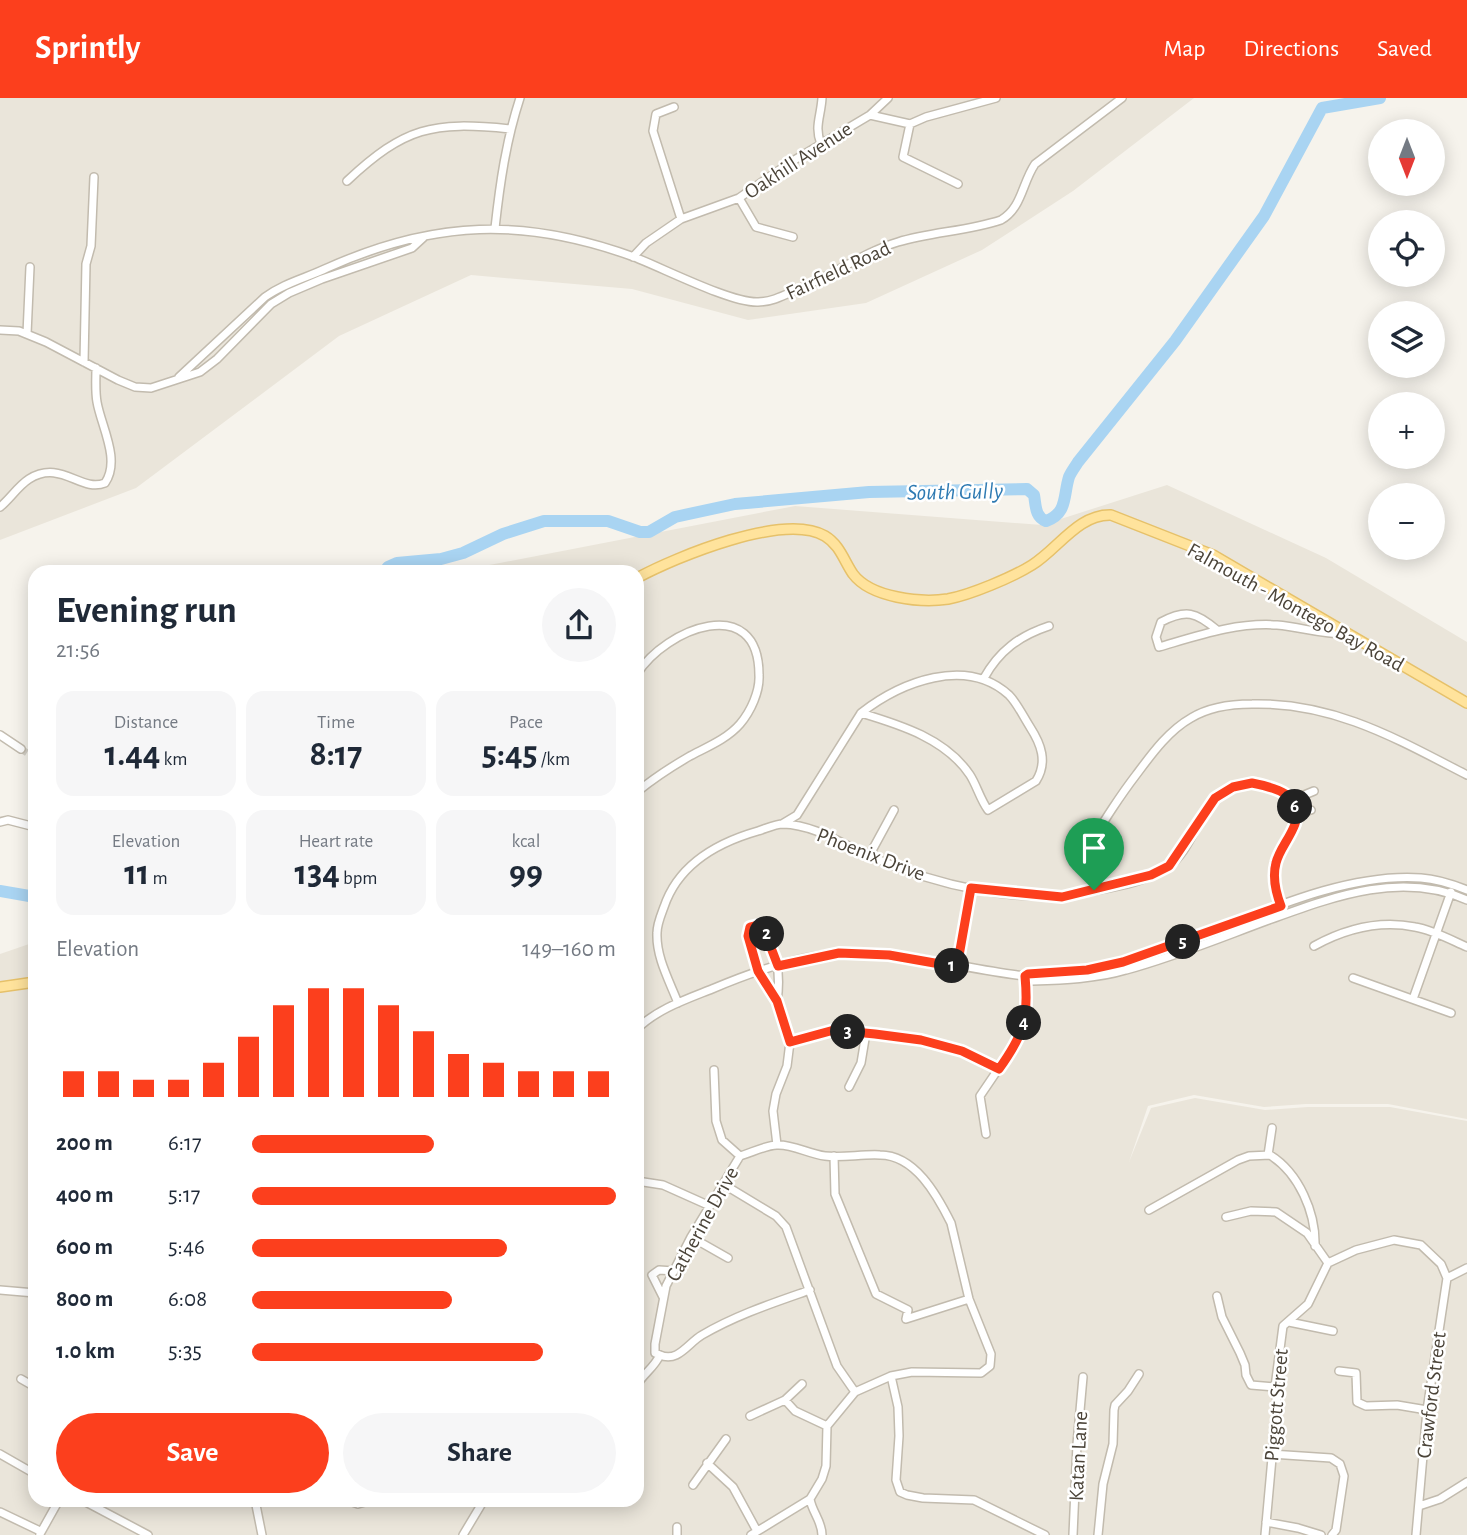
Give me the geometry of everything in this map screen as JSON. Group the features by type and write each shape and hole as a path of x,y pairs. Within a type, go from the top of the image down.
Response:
{"main road":[{"name":"Falmouth - Montego Bay Road","path":"644,575 696,550 792,530 818,533 827,537 836,545 853,574 873,591 912,600 949,599 982,588 1030,566 1083,522 1101,515 1111,515 1213,555 1467,703"},
{"path":"0,987 28,983"}],"street":[{"path":"495,228 510,129 520,98"},
{"path":"821,144 816,132 822,98"},
{"name":"Oakhill Avenue","path":"633,257 646,243 681,219 739,198 870,115 888,98"},
{"path":"870,115 911,124 926,117 996,98"},
{"name":"Fairfield Road","path":"0,330 27,334 135,387 151,388 200,372 271,303 289,293 412,248 424,236 449,231 495,228 553,234 633,257 749,302 774,300 820,280 875,250 899,242 1001,220 1014,211 1035,164 1122,98"},
{"path":"674,107 656,114 653,131 681,219"},
{"path":"911,124 903,157 958,184"},
{"path":"347,181 375,155 409,135 438,127 465,125 510,129"},
{"path":"84,362 86,264 91,246 94,177"},
{"path":"739,198 756,227 793,237"},
{"path":"27,334 30,267"},
{"path":"0,507 28,480 49,472 60,473 90,485 105,483 109,477 110,461 106,434 96,401 96,368"},
{"path":"1217,630 1203,618 1183,614 1161,622 1156,637 1159,647 1217,630 1275,625 1334,635 1348,634"},
{"path":"644,664 671,639 692,628 716,625 733,628 750,638 759,660 760,682 752,705 740,724 717,742 663,772 644,787"},
{"path":"984,678 1003,651 1018,639 1049,626"},
{"path":"782,824 797,815 861,713 885,695 923,680 956,675 984,678 1011,697 1039,742 1043,758 1041,774 1036,781 990,810 986,808 970,775 942,747 912,730 861,713"},
{"path":"1094,890 1091,863 1094,841 1128,785 1175,729 1206,710 1235,704 1269,704 1339,715 1377,729 1467,775"},
{"path":"0,735 21,749"},
{"name":"Phoenix Drive","path":"678,1003 657,952 656,929 670,890 687,869 710,850 734,837 782,824 819,832 845,842 869,856 916,874 971,888 1062,897 1151,875 1169,866 1215,798 1233,787 1252,783 1274,787 1286,793 1292,800"},
{"path":"1285,914 1274,877 1276,863 1295,823 1297,814 1292,800 1314,791"},
{"path":"869,856 894,810"},
{"path":"1297,814 1311,810"},
{"path":"0,822 8,820 28,825"},
{"path":"1025,976 1034,973 1087,970 1123,962 1330,890 1384,878 1422,878 1467,890"},
{"path":"1413,999 1454,885"},
{"path":"957,967 971,888"},
{"path":"644,1022 678,1003 758,971 839,953 889,955 1025,976 1035,981 1087,978 1125,971 1332,898 1384,888 1420,888 1467,900"},
{"path":"776,1145 773,1111 776,1094 787,1066 790,1042 777,1001 758,971 748,936 750,927 758,923 762,924 766,931 778,966 780,981 777,1001"},
{"path":"1314,946 1352,929 1376,925 1415,927 1467,947"},
{"path":"986,1134 980,1096 1016,1044 1022,1030 1026,1005 1025,976"},
{"path":"1353,978 1451,1013"},
{"path":"790,1042 834,1030 921,1040 962,1051 999,1069"},
{"path":"849,1087 861,1063 866,1033"},
{"path":"715,1070 716,1121 722,1140 740,1157"},
{"path":"1268,1155 1272,1128"},
{"name":"Catherine Drive","path":"660,1356 655,1353 655,1344 663,1298 691,1237 740,1157 776,1145 834,1156 883,1155 898,1158 913,1168 930,1188 951,1223 969,1299 991,1354 990,1366 985,1371 912,1372 891,1376"},
{"path":"1149,1210 1238,1160 1249,1156 1268,1155 1285,1166 1308,1205 1314,1225 1315,1246"},
{"path":"834,1156 835,1194 876,1294 908,1310 906,1319 969,1299"},
{"path":"644,1182 663,1185 710,1206"},
{"path":"723,1184 776,1216 786,1227 837,1366 855,1392"},
{"path":"1226,1217 1251,1211 1276,1212 1307,1234 1328,1263 1356,1250 1394,1240 1421,1244 1441,1264 1447,1278 1467,1268"},
{"path":"691,1237 728,1258"},
{"name":"Piggott Street","path":"1265,1535 1277,1403 1275,1387 1283,1326 1308,1304 1328,1263"},
{"path":"663,1298 652,1275 659,1270 674,1271"},
{"name":"Crawford Street","path":"1416,1535 1427,1410 1447,1278"},
{"path":"0,1290 28,1292"},
{"path":"644,1376 654,1367 660,1356 676,1356 700,1336 751,1311 810,1290"},
{"path":"1217,1296 1225,1324 1245,1365 1248,1381 1251,1385 1275,1387"},
{"path":"1289,1322 1333,1331"},
{"path":"1339,1371 1356,1373 1357,1402 1366,1406 1396,1405 1427,1410"},
{"path":"1098,1535 1104,1484 1113,1444 1115,1405 1139,1374"},
{"path":"707,1463 733,1487 754,1533 810,1499 826,1466 827,1426 855,1392 891,1376 898,1407 899,1436 895,1480 900,1492 907,1496 923,1498 974,1500 1045,1535"},
{"name":"Katan Lane","path":"1073,1535 1083,1377"},
{"path":"21,1379 28,1383"},
{"path":"750,1416 785,1400 802,1384"},
{"path":"785,1400 795,1411 827,1426"},
{"path":"693,1485 726,1439"},
{"path":"0,1454 28,1470"},
{"path":"1271,1454 1331,1458 1340,1464 1344,1476 1336,1530 1332,1535"},
{"path":"1419,1506 1440,1499 1467,1482"},
{"path":"810,1499 820,1522 822,1535"},
{"path":"0,1512 40,1533 55,1507"},
{"path":"95,1507 148,1535"},
{"path":"256,1507 262,1535"},
{"path":"463,1535 480,1507"},
{"path":"1266,1522 1321,1535"}],"shaded area":[{"path":"0,98 1194,98 1073,191 982,250 866,303 748,320 632,289 471,275 339,336 136,488 0,540"},
{"path":"1167,485 1326,558 1467,642 1467,1119 1388,1104 1264,1107 1194,1095 1148,1106 1129,1162 1151,1108 1195,1098 1265,1110 1390,1107 1467,1121 1467,1535 0,1535 0,954 28,944 28,1507 644,1507 644,565 489,565 795,506 1042,525"}],"waterway":[{"name":"South Gully","path":"392,565 441,559 463,553 503,534 544,521 608,521 640,532 649,532 675,517 735,504 869,492 1027,489 1034,495 1038,514 1042,519 1046,521 1053,518 1064,503 1069,477 1078,462 1175,341 1264,216 1322,108 1380,98"},
{"name":"South Gully","path":"0,891 28,896"}],"tunnel":[{"path":"21,749 28,754"}],"route":[{"path":"1252,783 1274,787 1286,793 1292,800 1297,814 1295,823 1276,863 1274,877 1281,906 1105,967 1028,974 1025,976 1026,1016 1022,1030 999,1069 962,1051 921,1040 875,1034 834,1030 790,1042 777,1001 758,971 748,936 750,927 762,924 778,966 839,953 889,955 957,967 971,888 1043,897 1062,897 1094,890 1151,875 1169,866 1215,798 1233,787 1252,783"}]}
